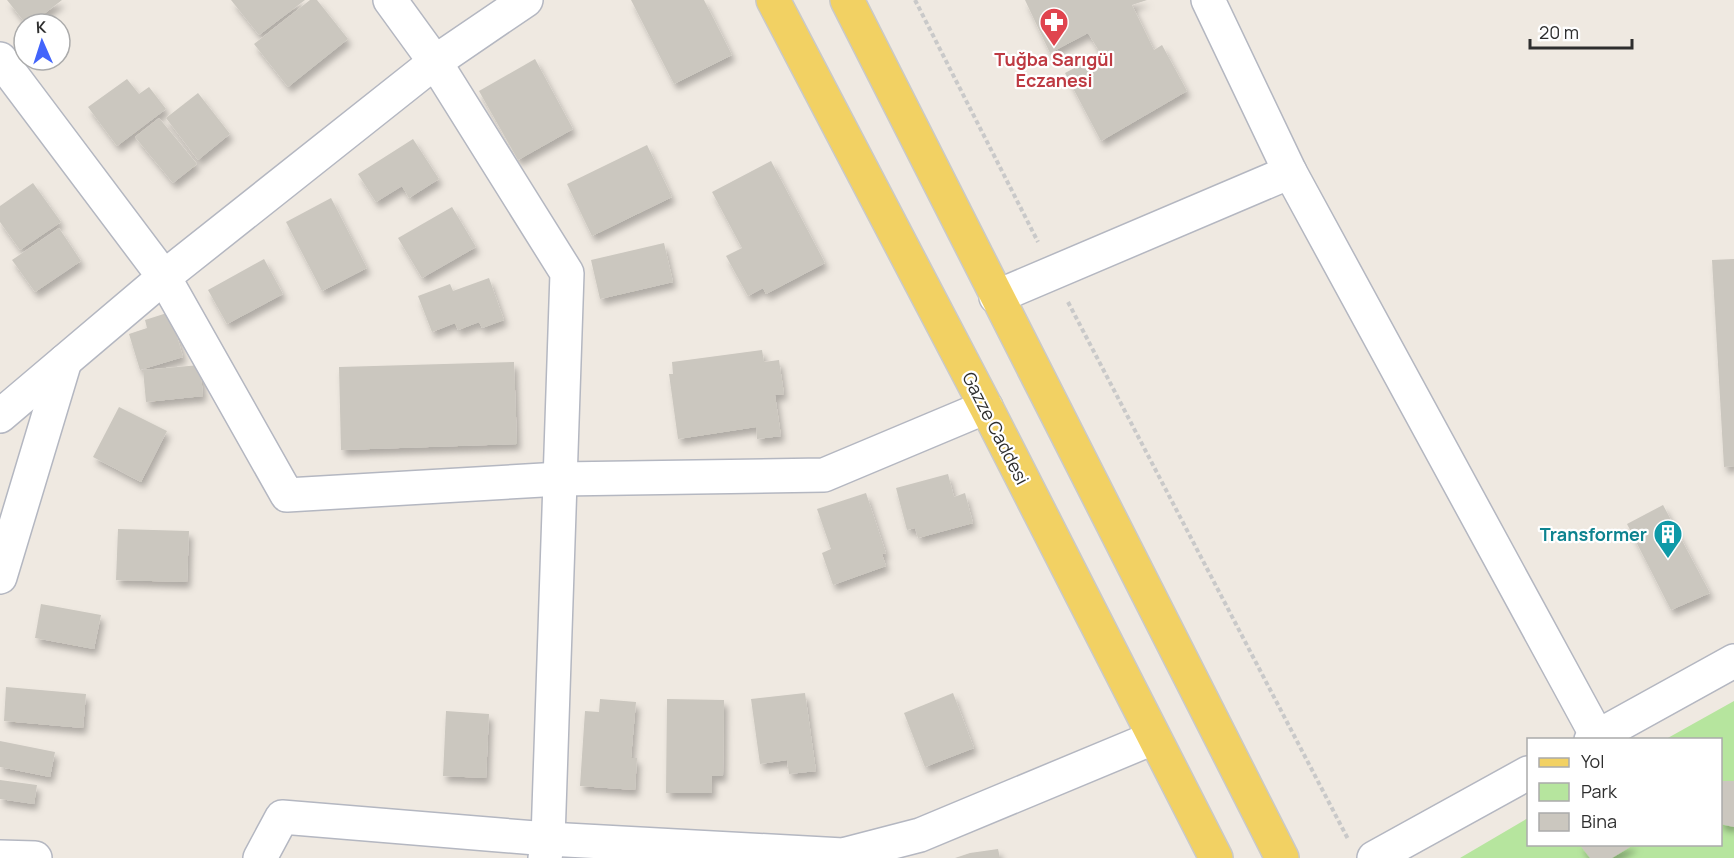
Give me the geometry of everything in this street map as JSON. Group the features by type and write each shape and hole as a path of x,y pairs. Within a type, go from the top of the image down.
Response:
{"main road":[{"name":"Gazze Caddesi","path":"774,0 986,407 1216,858"},
{"path":"847,0 1282,858"}],"street":[{"path":"390,0 435,62 567,273 546,849"},
{"path":"0,416 164,277 435,62 526,0"},
{"path":"1208,0 1290,172 1594,738 1734,661"},
{"path":"0,59 164,277 287,495 560,479 824,475 986,407"},
{"path":"996,297 1290,172"},
{"path":"0,577 65,361"},
{"path":"260,858 282,817 546,849 843,855 920,835 1153,738"},
{"path":"1363,853 1527,773"},
{"path":"0,857 35,858"}],"path":[{"path":"915,0 1053,273 1363,853"}],"green space":[{"path":"1734,701 1734,858 1460,858 1527,819 1527,846 1722,846 1722,738 1668,738"}],"building":[{"path":"7,0 62,0 46,12 16,12"},
{"path":"231,0 305,0 259,35"},
{"path":"310,0 317,0 348,39 288,87 254,44"},
{"path":"631,0 704,0 732,55 674,84"},
{"path":"1025,0 1147,0 1132,5 1154,50 1162,45 1187,91 1101,141 1065,73 1101,54 1088,33 1050,53"},
{"path":"535,59 573,129 518,160 479,91"},
{"path":"127,79 139,94 149,87 166,109 117,146 88,107"},
{"path":"198,93 230,134 198,160 166,118"},
{"path":"159,118 197,164 173,183 135,137"},
{"path":"413,139 439,179 409,198 402,186 376,202 358,174"},
{"path":"647,145 672,197 592,236 567,184"},
{"path":"771,161 825,263 766,294 763,288 748,296 726,256 742,248 712,192"},
{"path":"33,183 61,222 20,250 0,222 0,206"},
{"path":"331,198 367,268 322,291 286,222"},
{"path":"452,207 476,247 422,278 398,238"},
{"path":"59,228 81,261 35,292 12,260"},
{"path":"664,243 673,282 600,299 591,260"},
{"path":"264,259 283,294 227,324 208,290"},
{"path":"1734,259 1734,466 1724,467 1712,260"},
{"path":"489,278 504,320 482,328 479,322 458,330 455,323 432,332 418,296 450,284 453,291"},
{"path":"170,312 183,357 140,370 129,334 147,328 145,320"},
{"path":"762,350 764,362 779,360 784,394 775,395 781,436 757,439 756,427 678,439 669,374 673,374 672,362"},
{"path":"514,362 517,444 341,450 339,367"},
{"path":"200,365 203,396 146,402 143,370"},
{"path":"119,407 167,431 141,482 93,457"},
{"path":"948,474 954,497 965,493 973,523 918,538 915,528 907,530 896,488"},
{"path":"866,493 886,553 882,554 886,566 833,585 822,553 831,549 817,509"},
{"name":"Transformer","path":"1663,505 1710,593 1671,610 1627,524"},
{"path":"118,529 189,531 187,582 116,580"},
{"path":"41,604 101,615 94,649 35,638"},
{"path":"6,687 86,694 83,728 4,721"},
{"path":"805,693 816,771 789,774 787,760 760,764 751,699"},
{"path":"953,693 974,748 925,767 904,713"},
{"path":"600,699 636,702 631,758 637,758 635,790 580,786 585,711 599,712"},
{"path":"667,699 724,700 723,776 712,776 712,793 666,793"},
{"path":"446,711 489,714 486,778 443,776"},
{"path":"0,741 55,752 50,777 0,767"},
{"path":"0,780 37,785 34,804 0,799"},
{"path":"1722,781 1734,781 1734,827 1722,824"},
{"path":"1581,846 1632,846 1612,858 1590,858"},
{"path":"998,849 1000,858 955,858 970,853"}],"place":[{"name":"Tuğba Sarıgül Eczanesi","path":"1054,48"},
{"name":"Transformer","path":"1668,560"}]}
